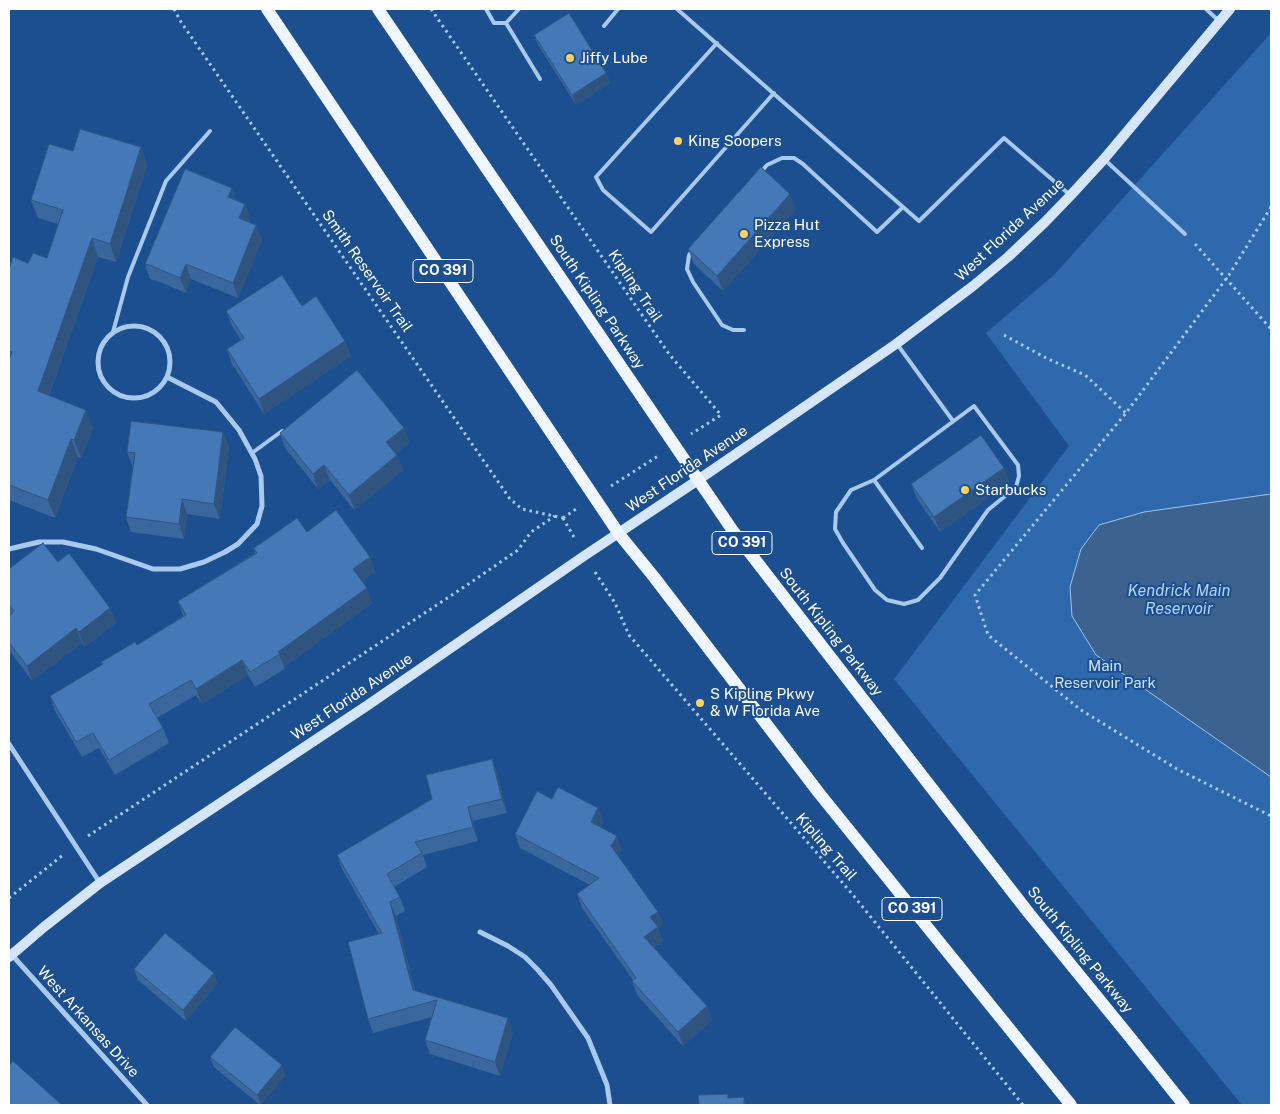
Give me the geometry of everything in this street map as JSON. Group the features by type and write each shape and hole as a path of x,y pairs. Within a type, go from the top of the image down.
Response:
{"main road":[{"name":"CO 391","path":"266,9 618,534 654,577 819,792 1070,1105"},
{"name":"South Kipling Parkway","path":"378,9 733,531 1028,912 1184,1105"}],"street":[{"name":"West Florida Avenue","path":"10,956 100,883 368,705 698,480 896,344 973,286 1026,239 1071,195 1104,159 1230,9"},
{"path":"136,325 147,328 157,334 165,343 170,353 168,377 151,394 139,399 127,398 115,394 106,386 100,376 97,363 99,351 104,340 113,332 124,327 136,325"},
{"path":"9,549 39,542 63,542 96,549 153,569 180,568 204,562 225,552 238,544 257,524 262,506 261,476 252,453 239,430 216,402 168,377"},
{"path":"9,744 100,883"},
{"path":"480,932 525,957 551,985 588,1038 607,1085 610,1105"},
{"name":"West Arkansas Drive","path":"10,956 147,1105"}],"lane":[{"path":"486,9 494,23 506,23 519,9"},
{"path":"604,26 618,9"},
{"path":"677,9 919,221 1004,138 1071,195"},
{"path":"1206,9 1220,21"},
{"path":"506,23 540,79"},
{"path":"716,43 596,177 603,190 651,232 774,93"},
{"path":"113,332 128,277 166,181 210,131"},
{"path":"761,172 767,164 782,158 794,158 804,164 877,232 903,207"},
{"path":"1104,159 1185,234"},
{"path":"695,247 688,255 687,269 693,282 722,325 733,330 744,330"},
{"path":"896,344 953,421"},
{"path":"974,406 1018,465 1020,476 1016,487 988,510 940,578 918,600 904,604 888,600 875,590 843,543 836,529 836,512 851,490 874,480 953,421 974,406"},
{"path":"252,453 290,426"},
{"path":"874,480 922,548"}],"path":[{"name":"Smith Reservoir Trail","path":"174,9 192,38 510,499 522,509 563,518"},
{"name":"Kipling Trail","path":"431,9 668,354 721,415 563,518"},
{"path":"1271,207 1226,278 1126,412 975,595 988,635 1081,710 1177,769 1271,816"},
{"path":"1185,234 1271,329"},
{"path":"1004,335 1085,375 1126,412"},
{"path":"9,898 75,845 518,550 531,532 554,516"},
{"name":"Kipling Trail","path":"615,603 629,635 854,896 1023,1105"}],"green space":[{"name":"Main Reservoir Park","path":"1271,33 1271,1105 1242,1105 894,679 1069,446 986,333 1055,274"}],"water":[{"name":"Kendrick Main Reservoir","path":"1271,494 1271,777 1096,655 1072,616 1070,587 1081,549 1099,525 1144,512"}],"building":[{"name":"Jiffy Lube","path":"569,13 606,73 572,95 534,35"},
{"path":"80,129 141,147 110,244 92,238 38,391 86,410 74,440 71,439 48,500 9,485 9,360 12,352 9,351 9,269 13,257 28,263 33,253 47,258 63,210 31,200 49,144 73,151"},
{"path":"761,167 790,194 717,276 688,249"},
{"path":"185,169 232,188 228,197 245,204 239,218 256,225 233,283 186,264 180,278 145,264"},
{"path":"282,275 302,306 316,296 345,341 259,399 227,349 244,338 226,311"},
{"path":"357,370 404,428 386,442 397,455 349,495 324,465 313,474 280,433"},
{"path":"131,421 223,432 214,504 182,499 179,524 126,517 135,453 127,452"},
{"path":"981,435 1004,468 934,517 911,484"},
{"path":"336,510 370,557 353,569 367,588 278,652 280,654 250,672 242,660 196,689 191,680 149,704 163,728 109,760 93,733 76,742 50,696 103,664 101,662 135,642 137,645 186,615 178,601 257,553 254,548 297,518 307,532"},
{"path":"43,543 58,562 69,553 110,608 79,632 76,628 27,666 9,642 9,616 14,611 9,604 9,569"},
{"path":"492,759 502,799 468,807 473,827 415,842 422,853 387,874 400,897 390,902 413,990 508,1018 495,1062 425,1040 437,1000 368,1019 348,942 382,933 337,855 432,799 426,775"},
{"path":"558,787 598,808 591,822 617,836 611,846 658,912 650,917 658,927 644,937 707,1006 678,1032 632,981 636,978 577,894 599,878 515,834 537,791 552,799"},
{"path":"165,933 214,973 183,1010 134,969"},
{"path":"235,1027 282,1065 257,1095 210,1057"},
{"path":"13,1061 62,1105 9,1105 9,1066"},
{"path":"728,1094 728,1098 744,1097 744,1105 699,1105 698,1095"}],"place":[{"name":"Jiffy Lube","path":"570,58"},
{"name":"King Soopers","path":"678,141"},
{"name":"Pizza Hut Express","path":"744,234"},
{"name":"Starbucks","path":"965,490"},
{"name":"S Kipling Pkwy & W Florida Ave","path":"700,703"}]}
